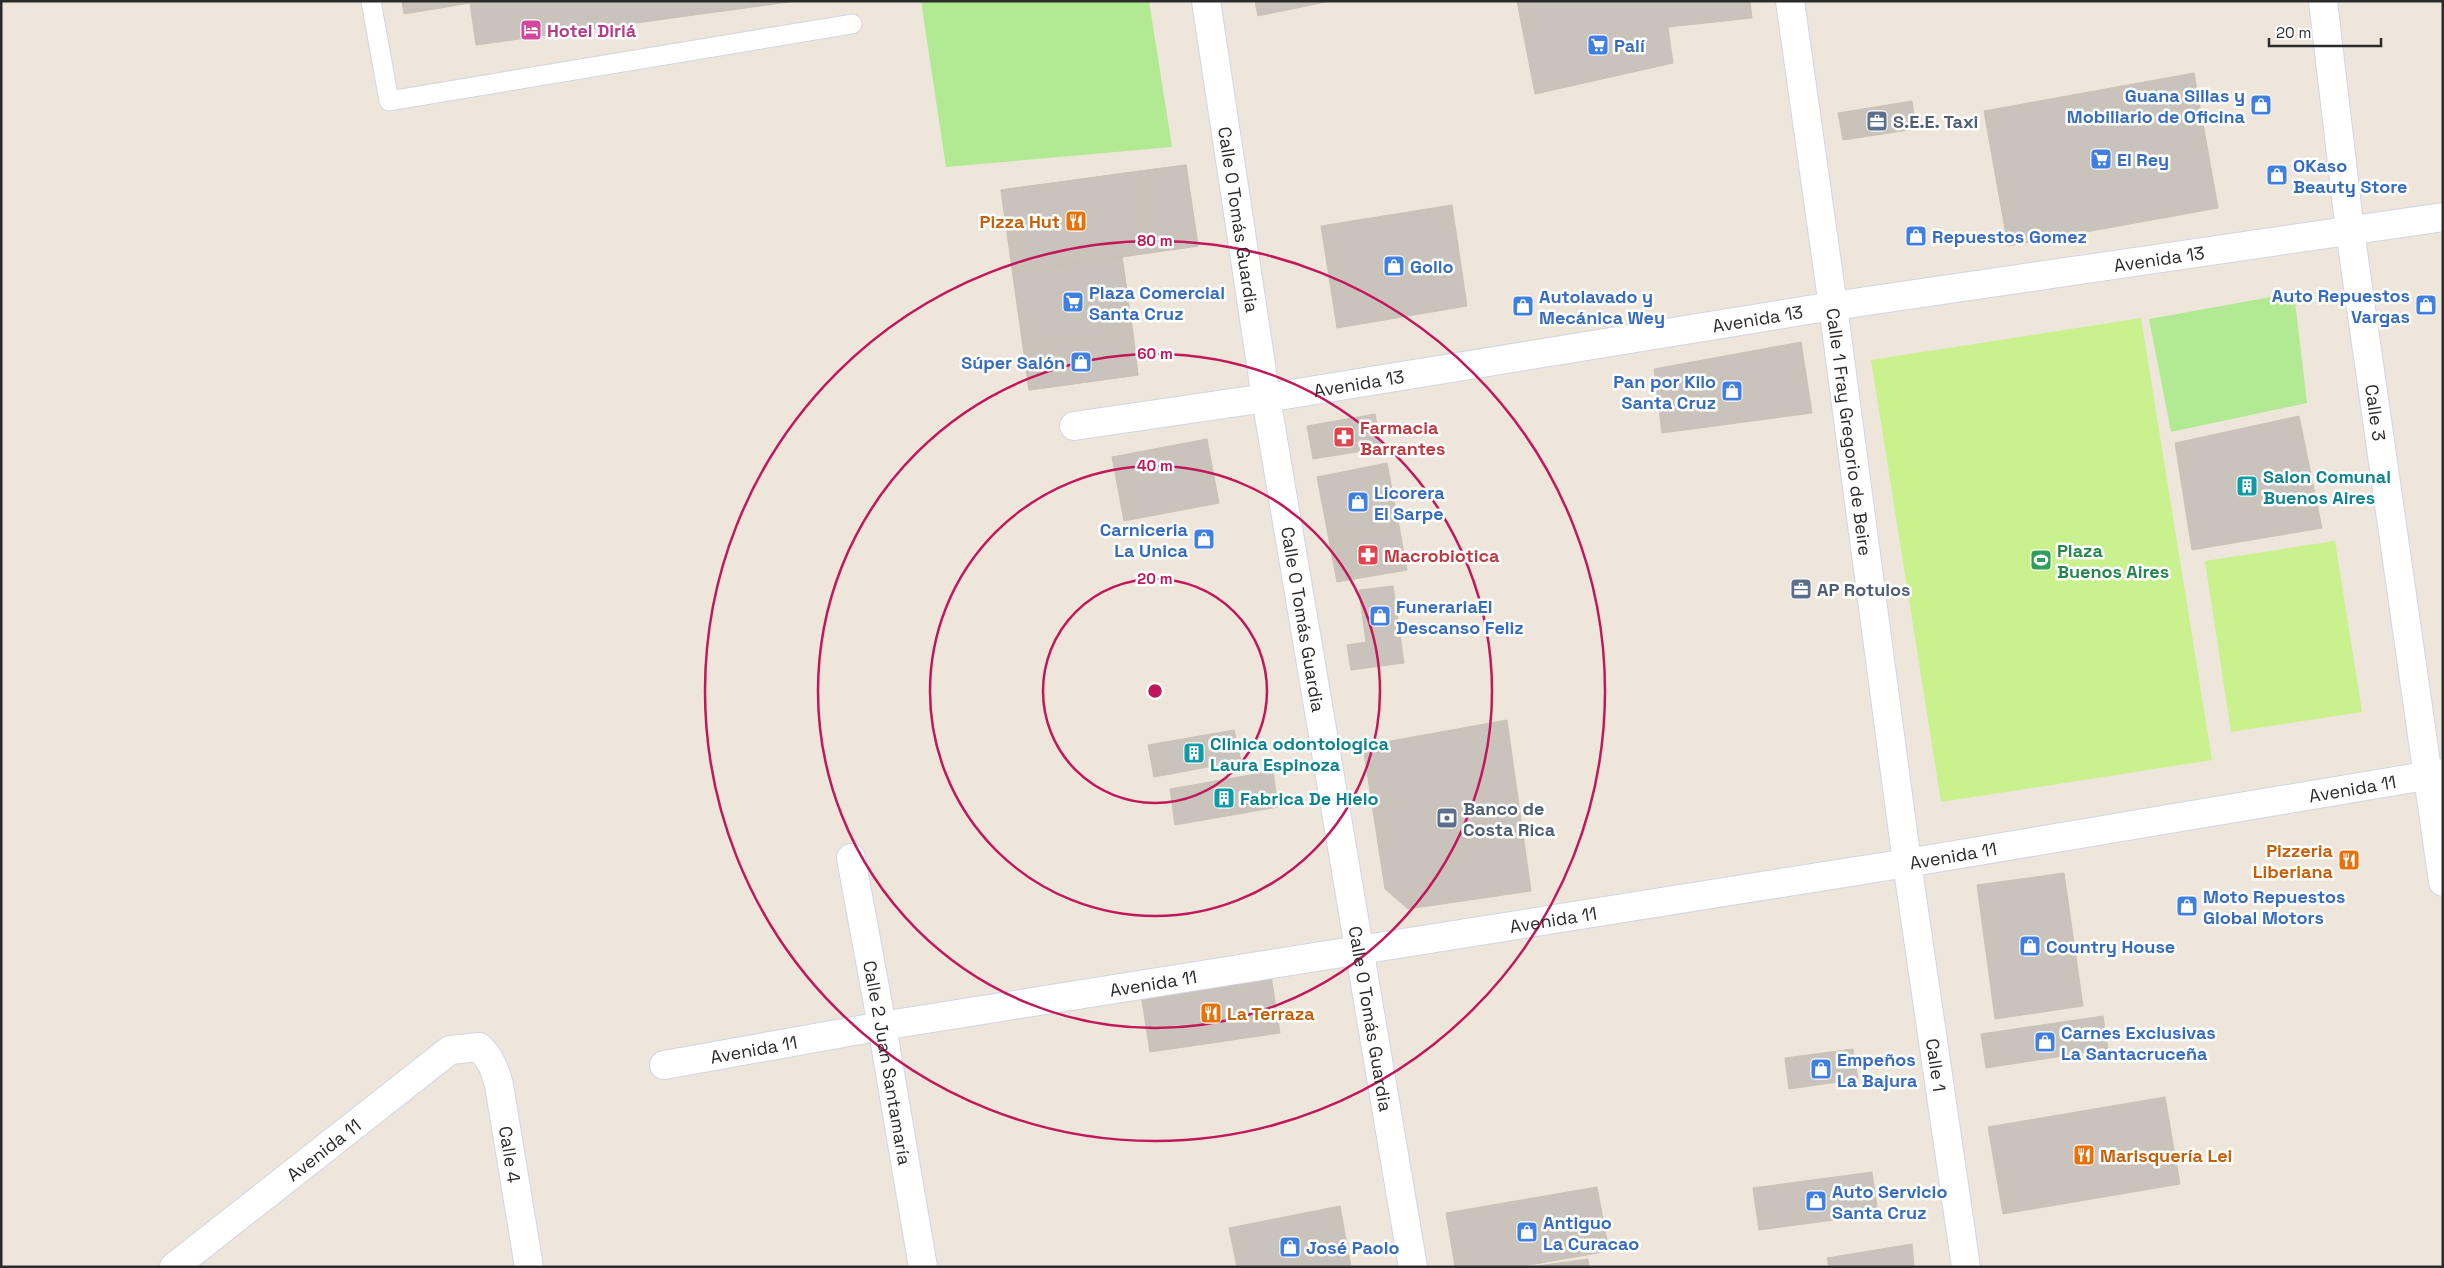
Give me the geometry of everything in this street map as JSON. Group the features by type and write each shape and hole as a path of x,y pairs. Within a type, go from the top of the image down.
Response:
{"street":[{"name":"Calle 0 Tomás Guardia","path":"1206,1 1266,398 1413,1267"},
{"name":"Calle 1 Fray Gregorio de Beire","path":"1790,1 1833,306 1907,863"},
{"name":"Calle 3","path":"2323,1 2350,231 2435,774 2443,882"},
{"name":"Avenida 13","path":"1074,426 1266,398 1833,306 2443,217"},
{"name":"Avenida 11","path":"664,1065 882,1026 1907,863 2435,774"},
{"name":"Calle 2 Juan Santamaría","path":"851,858 923,1267"},
{"name":"Calle 1","path":"1907,863 1966,1267"},
{"name":"Avenida 11","path":"174,1267 450,1050 478,1047"},
{"name":"Calle 4","path":"478,1047 488,1056 499,1085 529,1267"}],"lane":[{"path":"371,1 389,101 852,24"}],"green space":[{"path":"921,1 1149,1 1172,147 946,167"},
{"path":"2294,293 2307,403 2171,432 2149,319"},
{"name":"Plaza Buenos Aires","path":"2141,318 2212,760 1941,802 1871,360"},
{"path":"2335,541 2362,712 2231,732 2205,561"}],"building":[{"name":"Hotel Diriá","path":"402,1 796,1 476,45 470,3 404,14"},
{"path":"1255,1 1330,1 1258,16"},
{"name":"Palí","path":"1517,1 1750,1 1752,18 1668,27 1673,63 1535,94"},
{"name":"El Rey","path":"2194,73 2218,208 2008,246 1984,111"},
{"name":"S.E.E. Taxi","path":"1912,101 1916,129 1843,140 1838,113"},
{"name":"Plaza Comercial Santa Cruz","path":"1186,165 1198,246 1122,257 1138,375 1029,390 1001,190"},
{"path":"1186,165 1198,246 1151,252 1140,171"},
{"name":"Pizza Hut","path":"1140,171 1151,252 1013,272 1001,190"},
{"name":"Gollo","path":"1452,205 1467,306 1337,328 1321,226"},
{"path":"1122,257 1133,333 1024,348 1013,272"},
{"name":"Súper Salón","path":"1133,333 1138,375 1029,390 1024,348"},
{"name":"Pan por Kilo Santa Cruz","path":"1801,342 1812,413 1662,433 1654,369"},
{"name":"Farmacia Barrantes","path":"1375,414 1381,448 1313,459 1307,426"},
{"name":"Salon Comunal Buenos Aires","path":"2299,416 2322,528 2192,550 2175,443"},
{"path":"1207,439 1219,503 1124,521 1112,457"},
{"name":"Licorera El Sarpe","path":"1387,463 1399,526 1329,540 1317,477"},
{"name":"Macrobiotica","path":"1399,526 1407,570 1337,582 1329,540"},
{"name":"FunerariaEl Descanso Feliz","path":"1393,586 1404,663 1351,670 1347,645 1366,642 1359,590"},
{"name":"Banco de Costa Rica","path":"1507,720 1531,891 1408,909 1385,889 1363,746"},
{"name":"Clinica odontologica Laura Espinoza","path":"1234,730 1241,761 1154,777 1148,745"},
{"name":"Fabrica De Hielo","path":"1273,771 1278,807 1175,825 1170,789"},
{"name":"Country House","path":"2064,873 2083,1006 1995,1019 1977,885"},
{"name":"La Terraza","path":"1271,975 1280,1033 1150,1052 1141,994"},
{"name":"Carnes Exclusivas La Santacruceña","path":"2103,1016 2108,1049 1986,1068 1981,1034"},
{"name":"Empeños La Bajura","path":"1853,1049 1858,1079 1789,1089 1785,1058"},
{"name":"Marisquería Lei","path":"2165,1097 2180,1184 2003,1214 1988,1127"},
{"name":"Auto Servicio Santa Cruz","path":"1872,1172 1878,1214 1759,1230 1753,1188"},
{"name":"Antiguo La Curacao","path":"1597,1187 1609,1251 1518,1267 1455,1267 1446,1213"},
{"name":"José Paolo","path":"1340,1206 1351,1267 1237,1267 1229,1228"},
{"path":"1912,1244 1914,1267 1829,1267 1827,1258"},
{"path":"1588,1259 1589,1267 1530,1267"}],"place":[{"name":"Hotel Diriá","path":"531,30"},
{"name":"Palí","path":"1598,45"},
{"name":"Guana Sillas y Mobiliario de Oficina","path":"2261,105"},
{"name":"S.E.E. Taxi","path":"1877,121"},
{"name":"El Rey","path":"2101,159"},
{"name":"OKaso Beauty Store","path":"2277,175"},
{"name":"Pizza Hut","path":"1076,221"},
{"name":"Repuestos Gomez","path":"1916,236"},
{"name":"Gollo","path":"1394,266"},
{"name":"Plaza Comercial Santa Cruz","path":"1073,302"},
{"name":"Auto Repuestos Vargas","path":"2426,305"},
{"name":"Autolavado y Mecánica Wey","path":"1523,306"},
{"name":"Súper Salón","path":"1081,362"},
{"name":"Pan por Kilo Santa Cruz","path":"1732,391"},
{"name":"Farmacia Barrantes","path":"1344,437"},
{"name":"Salon Comunal Buenos Aires","path":"2247,486"},
{"name":"Licorera El Sarpe","path":"1358,502"},
{"name":"Carniceria La Unica","path":"1204,539"},
{"name":"Macrobiotica","path":"1368,555"},
{"name":"Plaza Buenos Aires","path":"2041,560"},
{"name":"AP Rotulos","path":"1801,589"},
{"name":"FunerariaEl Descanso Feliz","path":"1380,616"},
{"name":"Clinica odontologica Laura Espinoza","path":"1194,753"},
{"name":"Fabrica De Hielo","path":"1224,798"},
{"name":"Banco de Costa Rica","path":"1447,818"},
{"name":"Pizzeria Liberiana","path":"2349,860"},
{"name":"Moto Repuestos Global Motors","path":"2187,906"},
{"name":"Country House","path":"2030,946"},
{"name":"La Terraza","path":"1211,1013"},
{"name":"Carnes Exclusivas La Santacruceña","path":"2045,1042"},
{"name":"Empeños La Bajura","path":"1821,1069"},
{"name":"Marisquería Lei","path":"2084,1155"},
{"name":"Auto Servicio Santa Cruz","path":"1816,1201"},
{"name":"Antiguo La Curacao","path":"1527,1232"},
{"name":"José Paolo","path":"1290,1247"}]}
